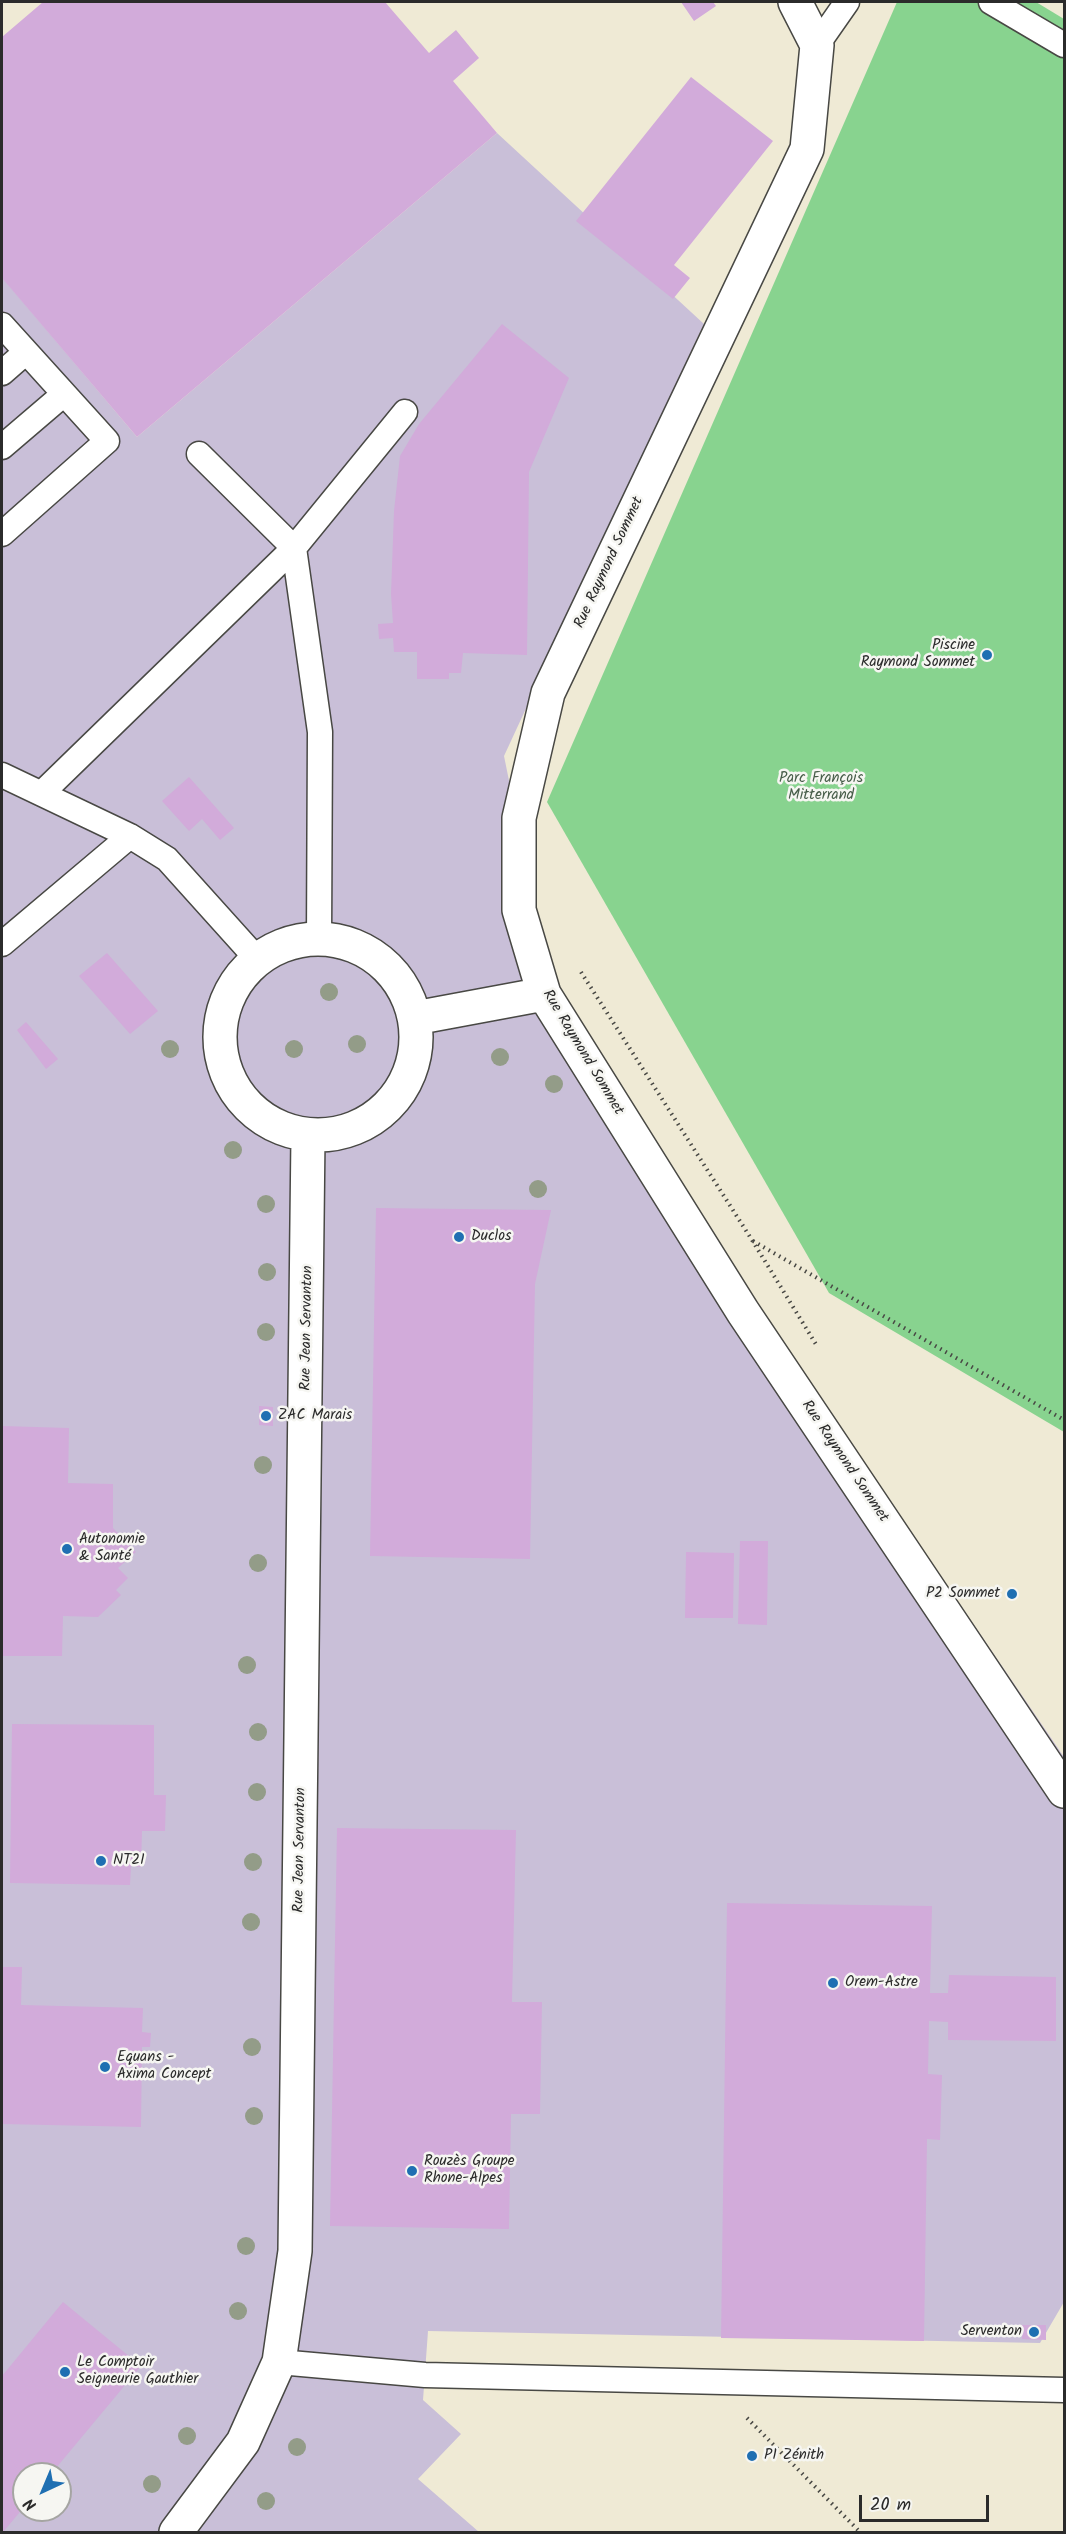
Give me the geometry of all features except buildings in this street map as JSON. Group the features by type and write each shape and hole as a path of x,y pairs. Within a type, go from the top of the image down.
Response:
{"street":[{"path":"795,2 817,45"},
{"name":"Rue Raymond Sommet","path":"817,45 807,149 548,693 519,818 519,910 540,980 743,1312 1065,1791"},
{"path":"319,939 352,945 381,962 402,987 415,1018 415,1049 408,1078 391,1104 367,1123 339,1134 308,1136 276,1126 249,1107 230,1080 219,1049 221,1015 234,984 257,959 286,944 319,939"},
{"path":"415,1018 540,980"},
{"name":"Rue Jean Servanton","path":"176,2532 243,2442 279,2362 295,2251 308,1136"}],"lane":[{"path":"817,45 847,2"},
{"path":"991,2 1065,45"},
{"path":"2,325 107,441 2,534"},
{"path":"2,373 26,352"},
{"path":"2,447 64,394"},
{"path":"42,793 294,548 405,412"},
{"path":"199,454 294,548 320,732 319,939"},
{"path":"2,775 130,836 167,859 257,959"},
{"path":"2,944 130,836"},
{"path":"279,2362 425,2375 1065,2390"}],"path":[{"path":"540,980 580,970 752,1240 819,1350"},
{"path":"752,1240 1065,1420"},
{"path":"711,2382 860,2532"}],"shaded area":[{"path":"497,133 704,324 504,756 556,1012 1064,1757 1064,2302 1040,2343 428,2331 423,2400 461,2434 418,2479 479,2532 2,2532 2,277 137,437"}],"green space":[{"name":"Parc François Mitterrand","path":"897,2 1036,2 1064,19 1064,1432 829,1293 547,802"}],"place":[{"name":"Piscine Raymond Sommet","path":"987,655"},
{"name":"Duclos","path":"459,1237"},
{"name":"ZAC Marais","path":"266,1416"},
{"name":"Autonomie & Santé","path":"67,1549"},
{"name":"P2 Sommet","path":"1012,1594"},
{"name":"NT2I","path":"101,1861"},
{"name":"Orem-Astre","path":"833,1983"},
{"name":"Equans - Axima Concept","path":"105,2067"},
{"name":"Rouzès Groupe Rhone-Alpes","path":"412,2171"},
{"name":"Serventon","path":"1034,2332"},
{"name":"Le Comptoir Seigneurie Gauthier","path":"65,2372"},
{"name":"P1 Zénith","path":"752,2456"}]}
